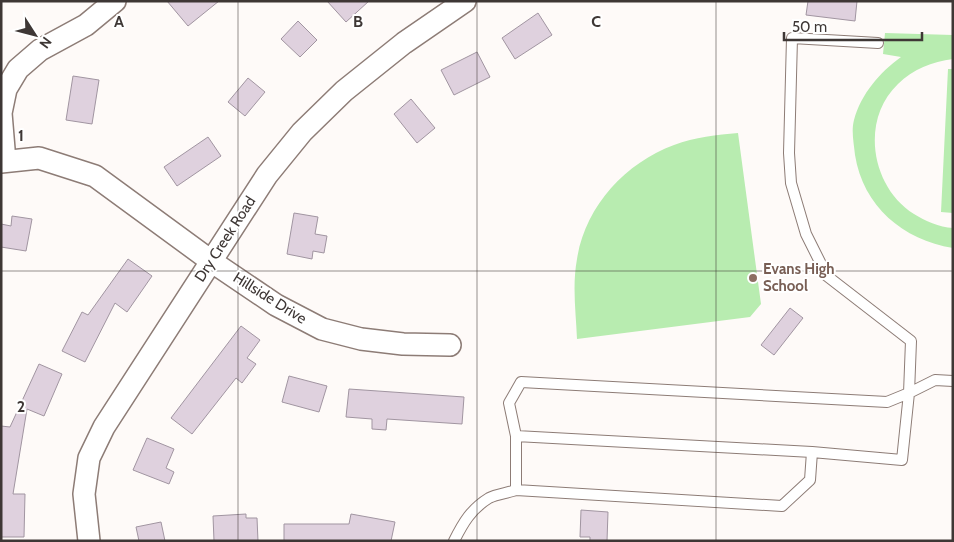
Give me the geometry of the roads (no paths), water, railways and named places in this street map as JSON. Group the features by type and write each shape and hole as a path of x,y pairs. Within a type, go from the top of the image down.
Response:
{"street":[{"path":"3,162 1,113 6,89 18,69 40,50 86,25 115,1"},
{"name":"Dry Creek Road","path":"89,541 84,494 90,458 104,428 267,175 302,132 344,91 404,43 464,1"},
{"name":"Hillside Drive","path":"3,162 39,158 95,176 211,261 276,305 322,329 361,339 402,344 450,345"}],"lane":[{"path":"516,436 812,452 902,460 909,393 911,341 828,276 806,234 791,183 789,153 792,38 878,43"},
{"path":"516,490 516,436 509,403 521,382 887,402 935,380 953,381"},
{"path":"454,541 465,518 479,506 490,498 516,490 782,506 810,480 812,452"}],"place":[{"name":"Evans High School","path":"753,278"}]}
